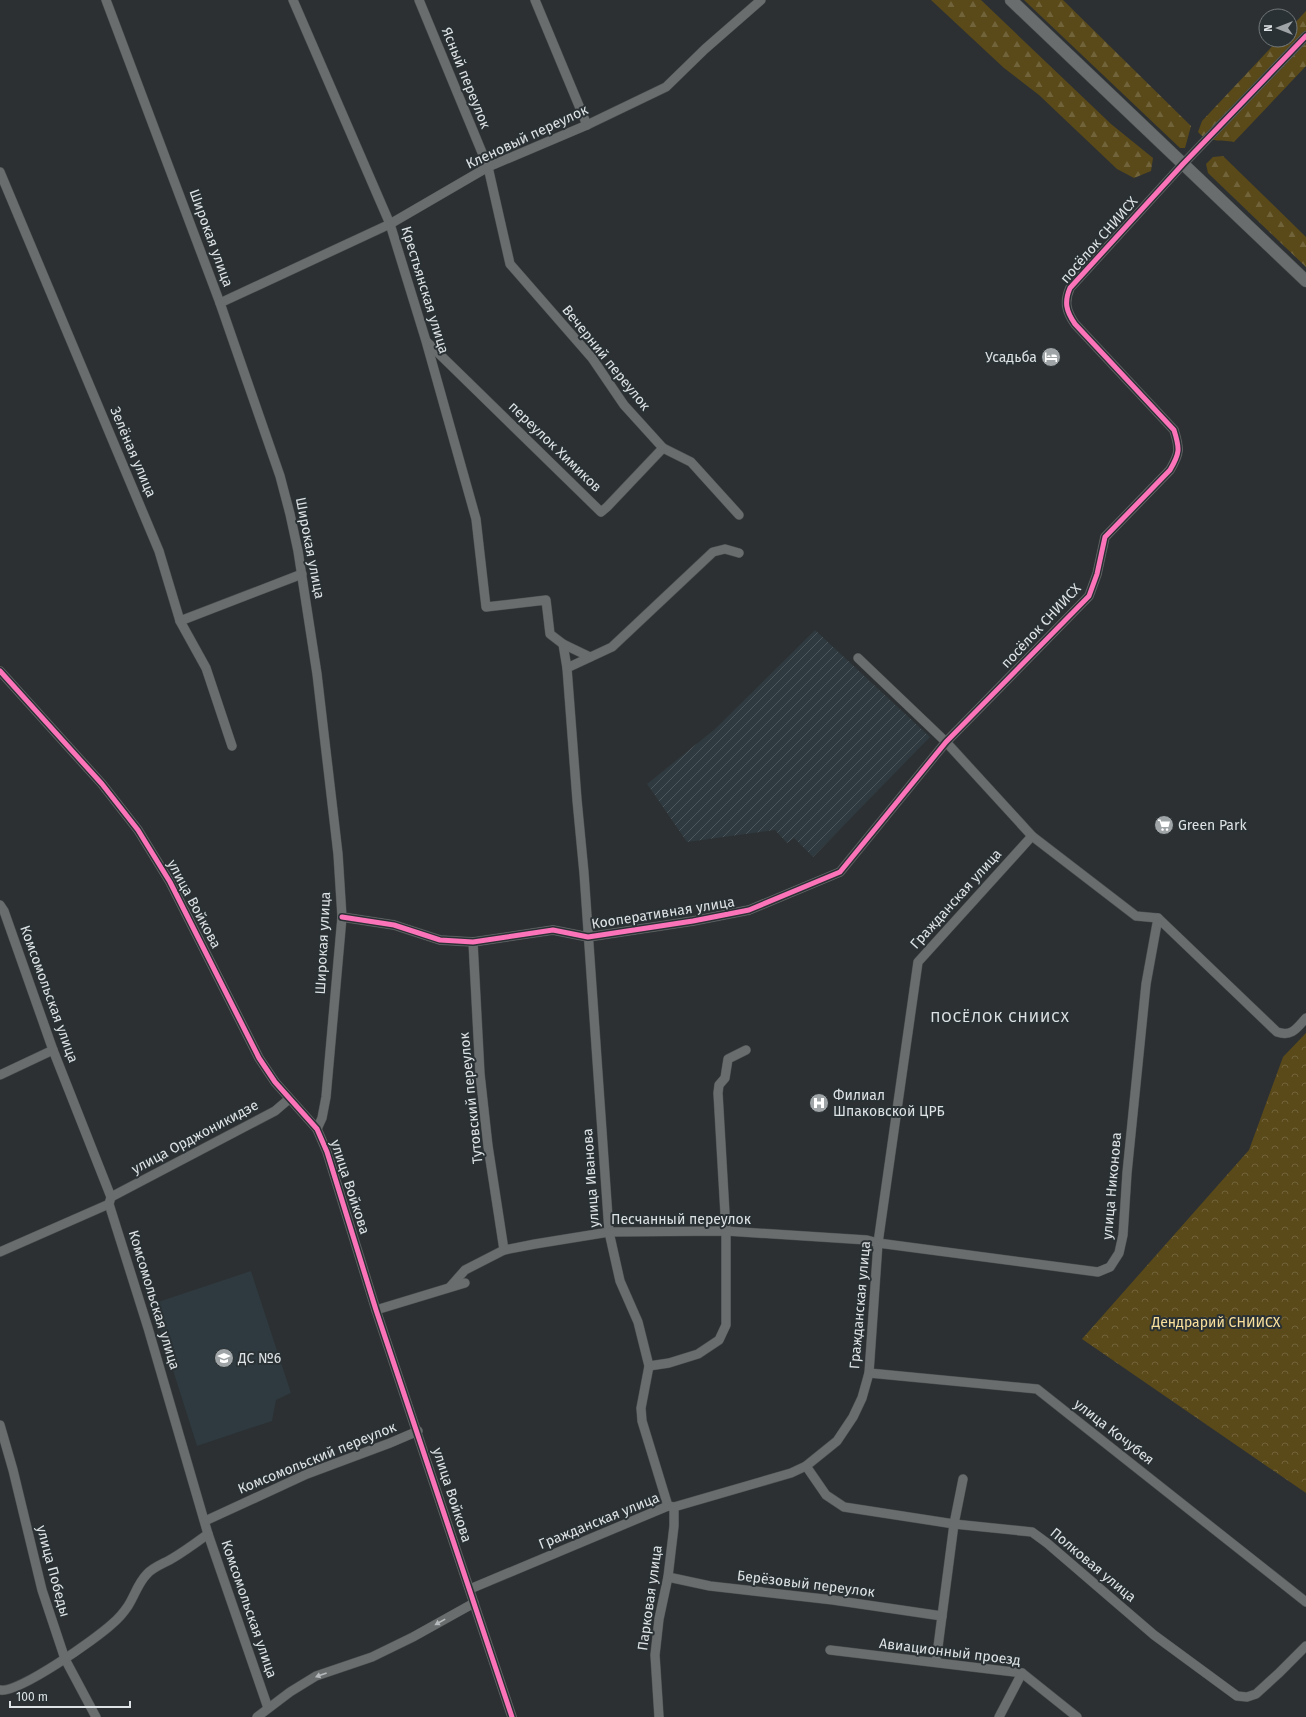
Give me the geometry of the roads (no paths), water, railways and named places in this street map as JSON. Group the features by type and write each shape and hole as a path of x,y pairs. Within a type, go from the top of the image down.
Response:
{"street":[{"name":"Широкая улица","path":"106,0 220,303 280,476 290,514 302,574 317,674 338,854 342,917 326,1097 322,1118 317,1129"},
{"name":"Крестьянская улица","path":"293,0 390,224 426,341 476,519 486,607 546,600 550,634 563,644"},
{"name":"Ясный переулок","path":"419,0 488,167"},
{"path":"535,0 587,125"},
{"name":"Кленовый переулок","path":"220,303 390,224 488,167 587,125 666,87 705,49 761,0"},
{"path":"1011,0 1306,281"},
{"path":"1183,164 1306,36"},
{"name":"посёлок СНИИСХ","path":"840,872 946,742 1089,596 1097,574 1105,537 1170,470 1177,457 1179,448 1174,430 1075,324 1069,316 1066,306 1066,297 1070,288 1183,164"},
{"name":"Вечерний переулок","path":"488,167 510,264 592,358 624,405 663,448 691,462 739,515"},
{"name":"Зелёная улица","path":"0,172 159,551 180,621 206,668 232,746"},
{"name":"переулок Химиков","path":"426,341 601,512 607,508 663,448"},
{"path":"567,668 612,647 713,552 726,549 739,553"},
{"path":"180,621 302,574"},
{"path":"563,644 590,657"},
{"name":"улица Иванова","path":"563,644 567,668 609,1232 620,1281 638,1322 649,1366 641,1408 642,1421 671,1507"},
{"path":"858,658 946,742 1032,836 1136,916 1158,918 1277,1032 1284,1034 1293,1032 1306,1018"},
{"name":"улица Войкова","path":"0,671 102,784 138,830 176,894 259,1058 275,1082 317,1129 327,1152 376,1310 512,1717"},
{"name":"Гражданская улица","path":"470,1589 671,1507 791,1474 806,1466 836,1441 853,1417 862,1398 869,1373 878,1243 918,962 1032,836"},
{"name":"Кооперативная улица","path":"342,917 394,925 440,940 473,942 553,930 588,938 693,922 749,910 840,872"},
{"name":"Комсомольская улица","path":"1,910 110,1201 208,1534 268,1708"},
{"name":"улица Никонова","path":"878,1243 1098,1272 1110,1268 1119,1253 1124,1235 1128,1173 1146,984 1158,918"},
{"name":"Тутовский переулок","path":"473,942 480,1074 488,1146 504,1250"},
{"path":"0,1075 53,1050"},
{"path":"649,1366 669,1363 698,1354 719,1340 726,1326 726,1231 718,1093 719,1085 725,1078 728,1059 746,1050"},
{"name":"улица Орджоникидзе","path":"0,1252 110,1201 275,1111 289,1099"},
{"name":"Песчанный переулок","path":"450,1287 465,1270 504,1250 609,1232 726,1231 867,1240 878,1243"},
{"path":"376,1310 465,1283"},
{"name":"улица Кочубея","path":"869,1373 1036,1389 1306,1602"},
{"name":"улица Победы","path":"0,1425 13,1470 42,1590 65,1659 96,1717"},
{"name":"Комсомольский переулок","path":"205,1521 294,1479 418,1432"},
{"name":"Полковая улица","path":"806,1466 826,1495 844,1507 954,1524 1032,1532 1047,1543 1154,1635 1238,1696 1247,1697 1256,1694 1280,1673 1306,1646"},
{"path":"936,1662 954,1524 962,1479"},
{"name":"Парковая улица","path":"659,1717 655,1654 659,1619 668,1577 674,1526 671,1507"},
{"path":"0,1690 3,1691 20,1685 65,1659 112,1624 128,1605 147,1573 174,1558 208,1534"},
{"name":"Берёзовый переулок","path":"668,1577 710,1586 833,1600 942,1616"},
{"path":"257,1717 316,1676 372,1657 474,1604"},
{"name":"Авиационный проезд","path":"830,1650 1022,1673 1077,1717"},
{"path":"999,1717 1022,1673"}],"place":[{"name":"Усадьба","path":"1051,357"},
{"name":"Green Park","path":"1164,825"},
{"name":"Филиал Шпаковской ЦРБ","path":"819,1103"},
{"name":"ДС №6","path":"224,1358"}],"district":[{"name":"ПОСЁЛОК СНИИСХ","path":"1000,1017"}],"park label":[{"name":"Дендрарий СНИИСХ","path":"1216,1322"}]}
